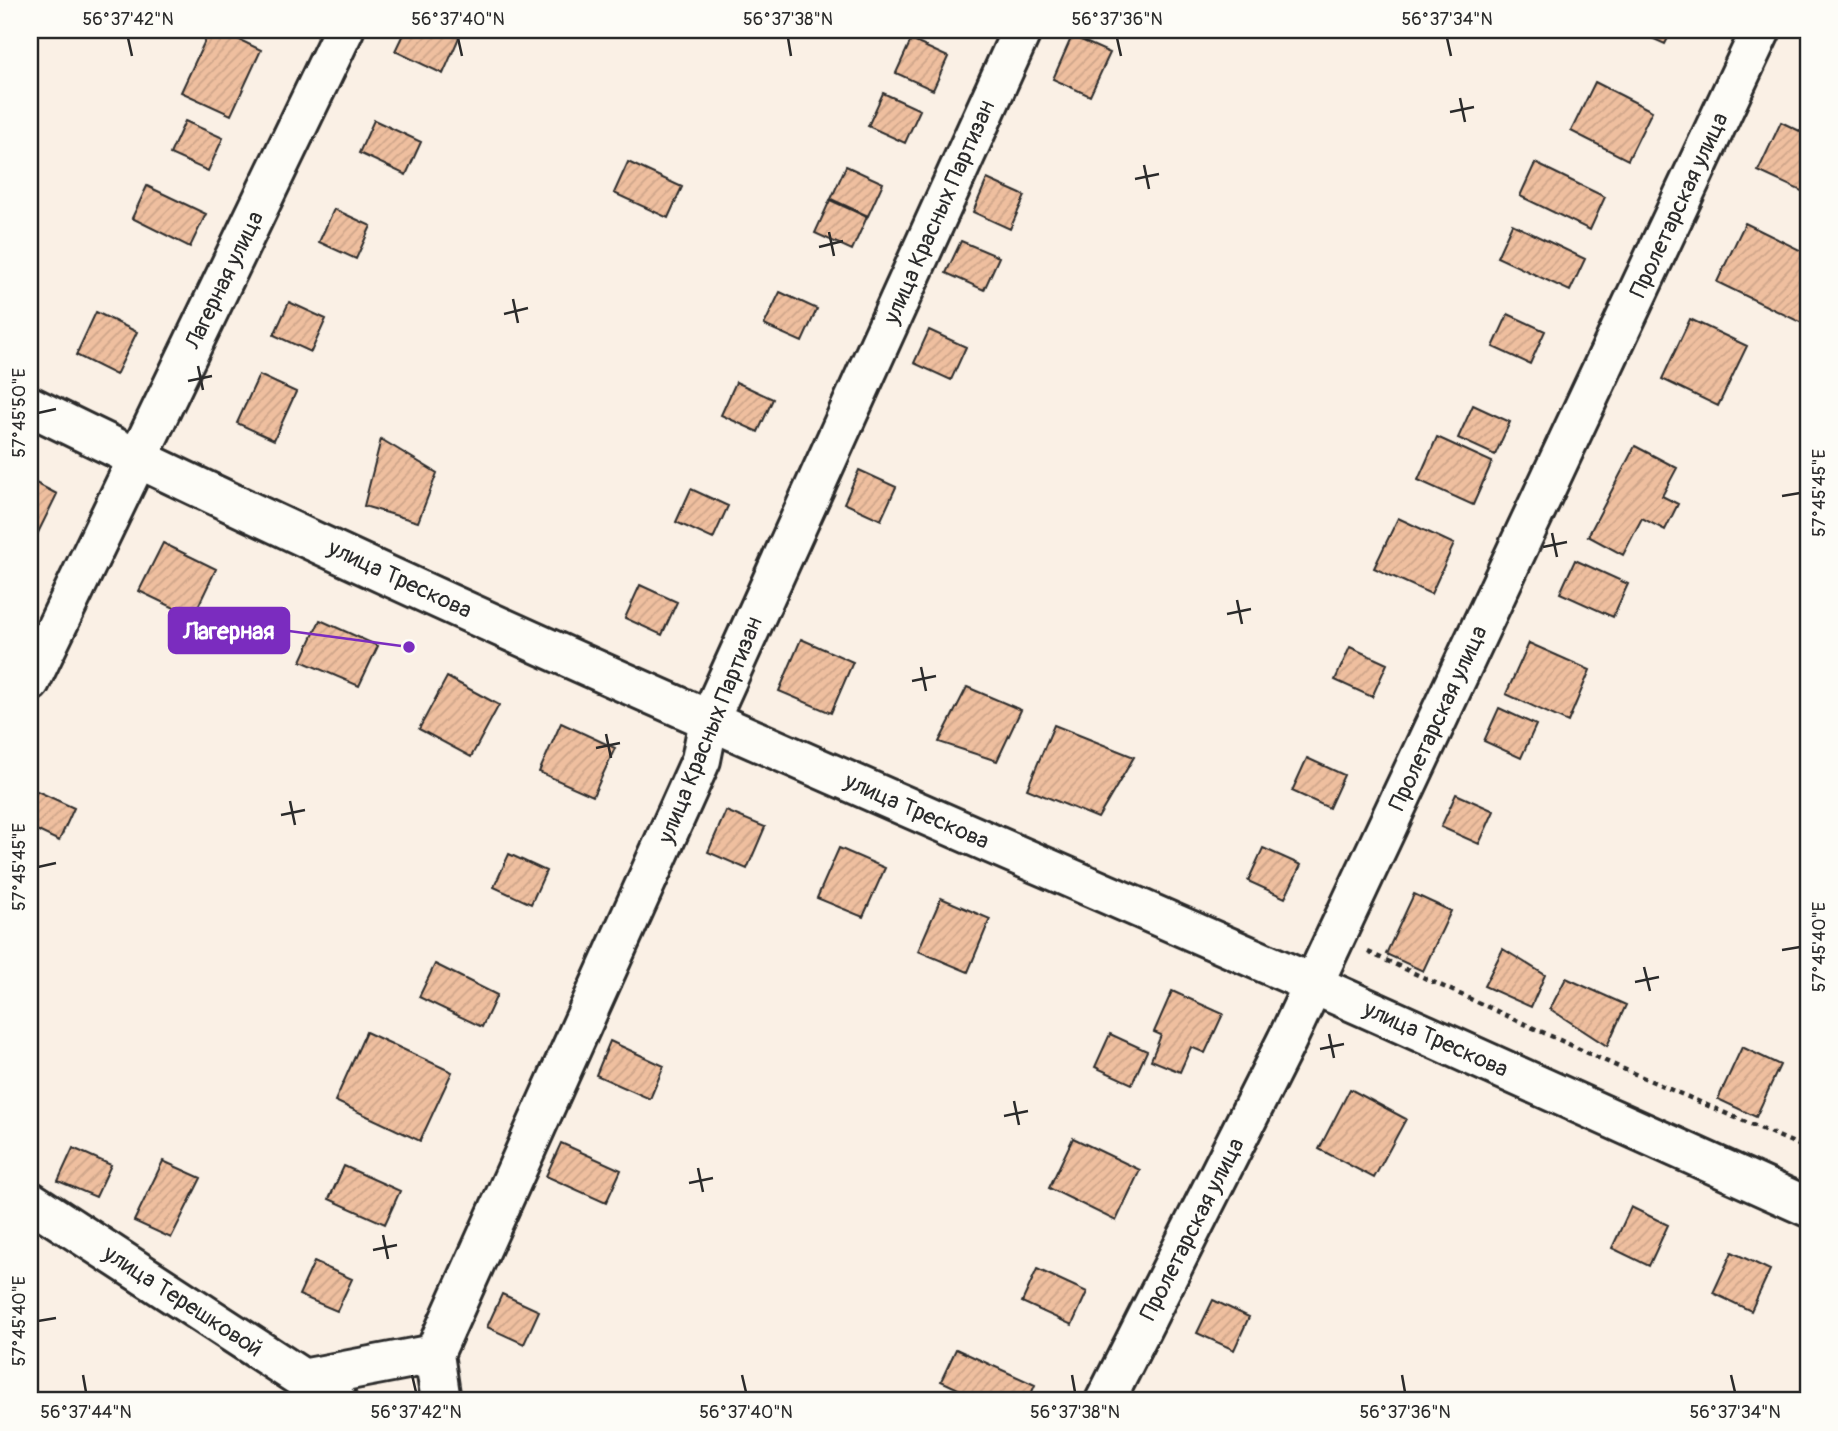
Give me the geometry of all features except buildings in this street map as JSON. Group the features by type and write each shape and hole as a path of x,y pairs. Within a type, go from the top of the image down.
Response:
{"street":[{"name":"Лагерная улица","path":"30,682 344,30"},
{"name":"улица Красных Партизан","path":"434,1354 701,760 709,720 1022,30"},
{"name":"Пролетарская улица","path":"1105,1401 1313,984 1761,30"},
{"name":"улица Трескова","path":"30,406 139,460 709,720 1313,984 1808,1207"},
{"name":"улица Терешковой","path":"30,1201 337,1401"},
{"path":"302,1379 434,1354 441,1401"}],"path":[{"path":"1335,937 1612,1064 1808,1149"}],"place":[{"name":"Лагерная","path":"409,647"}]}
